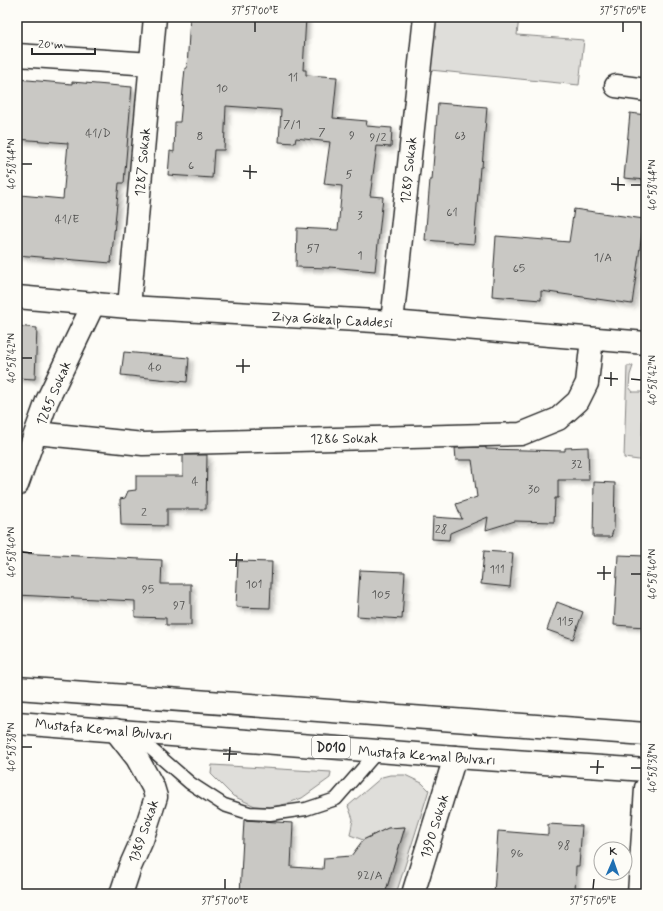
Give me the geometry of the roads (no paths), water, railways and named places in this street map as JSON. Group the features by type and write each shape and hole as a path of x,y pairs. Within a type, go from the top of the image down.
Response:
{"main road":[{"name":"1287 Sokak","path":"129,307 155,17"},
{"name":"1289 Sokak","path":"392,322 425,17"},
{"path":"17,55 151,64"},
{"path":"616,86 646,90"},
{"name":"Ziya Gökalp Caddesi","path":"17,297 129,307 392,322 646,343"},
{"name":"1285 Sokak","path":"17,485 47,401 94,303"},
{"name":"1286 Sokak","path":"36,432 143,444 521,434 558,418 578,401 587,383 592,339"},
{"path":"17,688 646,734"},
{"name":"Mustafa Kemal Bulvarı","path":"17,722 455,757 646,770"},
{"name":"1389 Sokak","path":"121,894 130,867 142,840 156,797 153,786 123,731"},
{"name":"1390 Sokak","path":"413,894 455,757"},
{"path":"639,894 646,788"}],"lane":[{"path":"123,731 190,783 224,805 249,813 270,814 306,809 336,798 378,751"}]}
